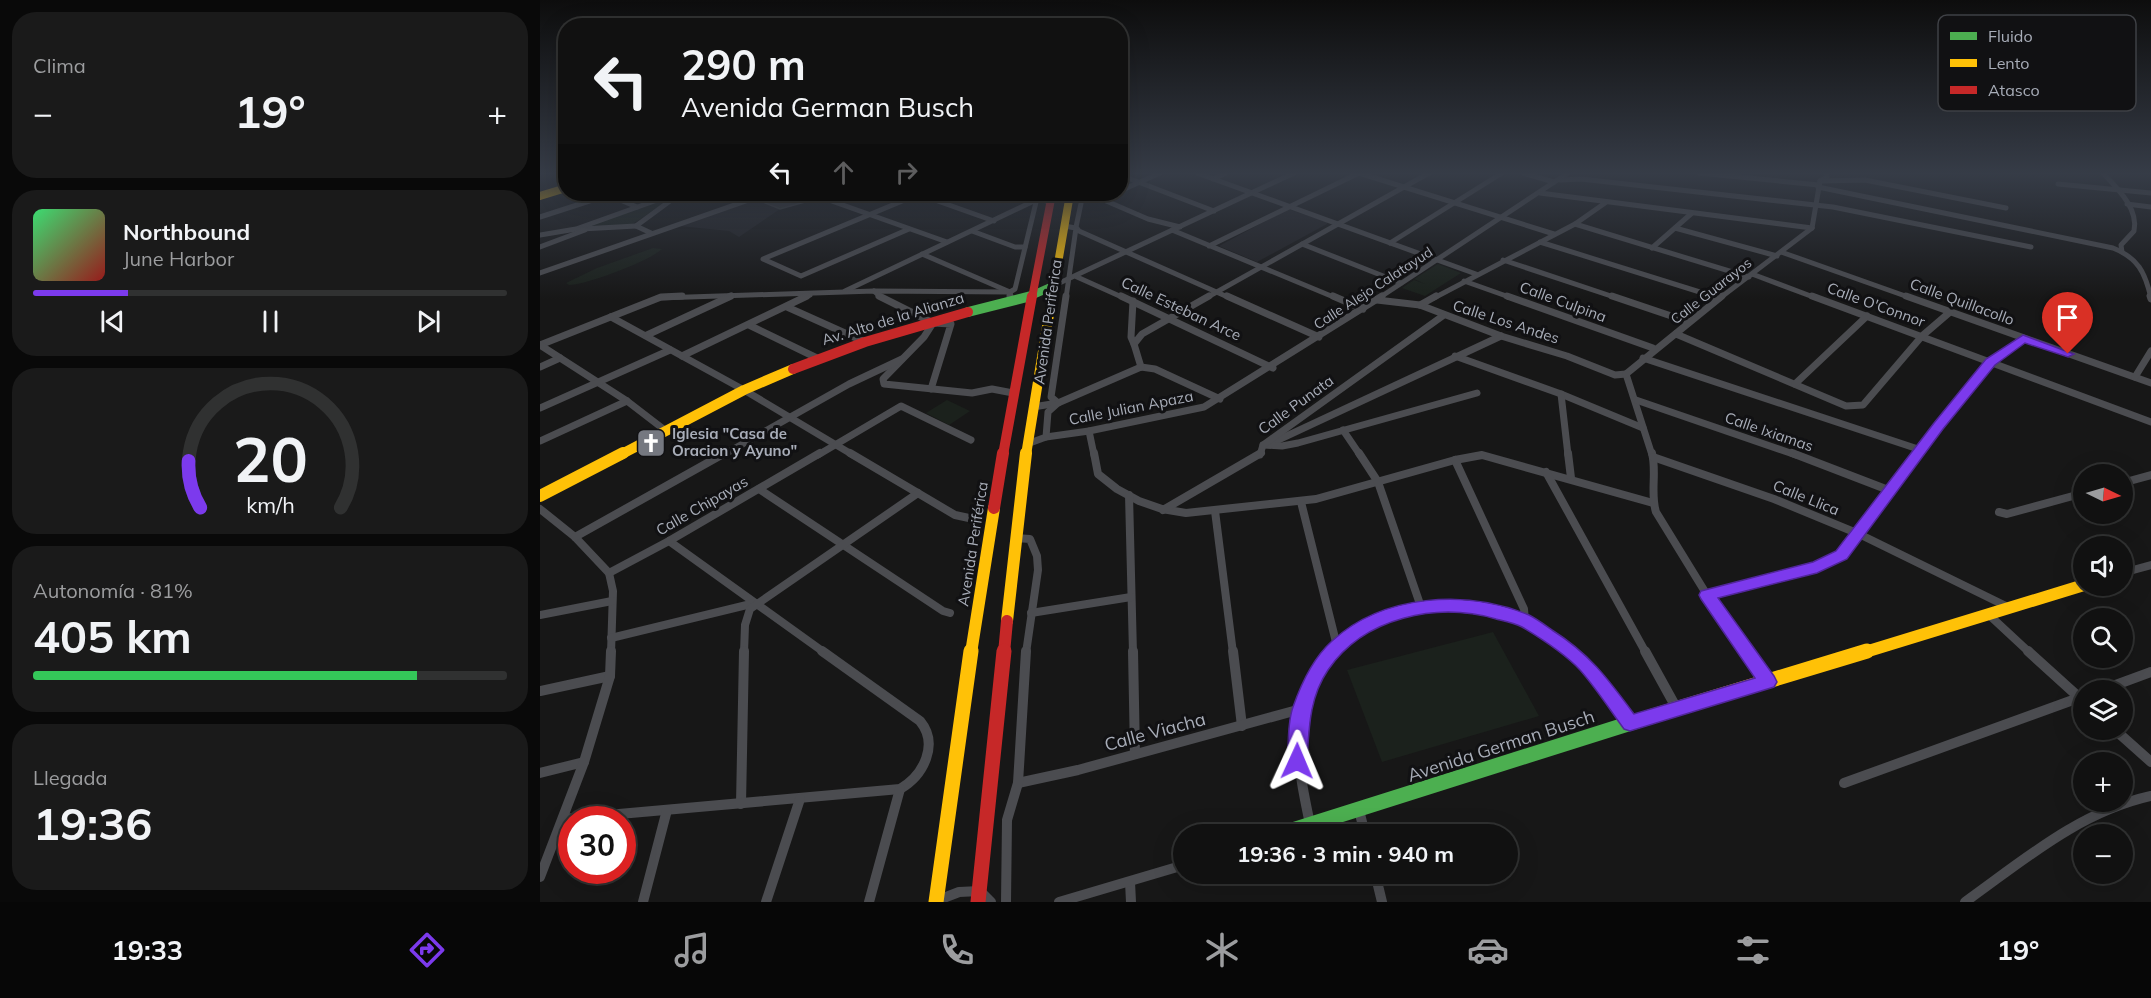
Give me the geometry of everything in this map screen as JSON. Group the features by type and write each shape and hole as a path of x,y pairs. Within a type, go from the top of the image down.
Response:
{"street":[{"path":"576,229 615,215"},
{"path":"636,226 650,215"},
{"path":"540,273 703,215"},
{"path":"866,215 764,259 801,276 909,229"},
{"path":"872,215 947,243"},
{"path":"978,215 994,221"},
{"path":"843,292 1005,215"},
{"path":"1010,297 1015,289 1032,215"},
{"name":"Avenida Periférica","path":"936,902 975,623 1030,297 1047,215"},
{"path":"979,896 1015,538 1027,444 1066,215"},
{"name":"Avenida Periferica","path":"1058,403 1051,397 1067,280 1079,215"},
{"path":"1140,215 1180,226"},
{"path":"1053,286 1077,277 1205,215"},
{"path":"1209,246 1273,215"},
{"path":"1313,215 1476,274"},
{"path":"1134,344 1142,334 1355,215"},
{"path":"1390,243 1434,215"},
{"path":"1492,215 1554,234"},
{"name":"Calle Alejo Calatayud","path":"1220,399 1273,368 1506,215"},
{"path":"1420,305 1575,224 1588,215"},
{"path":"1652,248 1690,215"},
{"path":"1709,215 1812,228 1814,215"},
{"path":"1873,215 2031,247"},
{"path":"1963,215 2083,241 2122,252 2143,267 2151,299"},
{"path":"2122,252 2121,245 2134,231 2135,221 2132,215"},
{"name":"Calle O'Connor","path":"1575,224 1750,275 1867,315 2151,422"},
{"path":"540,235 576,229 636,226 651,233"},
{"path":"1064,226 1077,228 1083,233 1319,337"},
{"name":"Calle Quillacollo","path":"1675,228 1779,254 2151,383"},
{"name":"Calle Guarayos","path":"1626,374 1653,348 1676,334 1719,298 1812,228"},
{"path":"540,247 590,229"},
{"path":"1172,230 1363,309"},
{"path":"972,231 1015,247 1024,248"},
{"path":"1540,242 1719,298"},
{"path":"1302,244 1401,283"},
{"path":"922,254 1010,297"},
{"path":"1503,260 1689,322"},
{"name":"Calle Esteban Arce","path":"1077,277 1170,318 1273,368"},
{"name":"Calle Culpina","path":"1464,281 1653,348"},
{"name":"Av. Alto de la Alianza","path":"540,496 744,390 816,358 994,304 1010,297 1030,297 1053,286"},
{"path":"540,345 656,298 874,291 1010,297"},
{"path":"874,291 876,295 933,323 951,324 932,389"},
{"path":"682,356 814,293"},
{"path":"647,335 733,295"},
{"name":"Calle Los Andes","path":"1376,300 1420,305 1501,336 1567,356 1615,375 1626,374"},
{"path":"1133,301 1131,337 1141,367"},
{"path":"787,307 865,342"},
{"path":"1676,334 1851,406 1863,405 1923,336 1950,312"},
{"name":"Calle Punata","path":"1163,510 1260,455 1266,444 1444,315"},
{"path":"1795,384 1867,315"},
{"path":"611,317 744,390 955,515 969,518"},
{"path":"933,323 924,337 883,379 882,383 972,393 992,390 1013,393"},
{"path":"749,325 816,358"},
{"path":"1266,444 1387,392 1455,356 1501,336"},
{"path":"1707,595 1817,567 1842,555 1991,362 2023,339"},
{"path":"540,345 627,401 666,431"},
{"path":"540,408 669,350"},
{"path":"2135,377 2151,351"},
{"path":"1455,356 1561,394 1643,428"},
{"path":"540,367 560,358"},
{"path":"1643,358 1921,450"},
{"path":"575,537 849,384 902,359"},
{"path":"1046,437 1048,412 1058,403 1141,367 1155,369 1220,399"},
{"path":"1626,374 1653,457 1655,492 1653,502 1656,513 1707,595 1768,682"},
{"path":"1266,444 1282,446 1298,443 1477,393"},
{"path":"1561,394 1571,478"},
{"name":"Calle Julian Apaza","path":"1027,444 1046,437 1089,431 1204,407 1220,399"},
{"name":"Calle Ixiamas","path":"1636,400 1795,454 1891,491"},
{"path":"540,441 627,401"},
{"name":"Avenida Periferica","path":"1033,407 1058,403"},
{"name":"Calle Chipayas","path":"609,573 669,541 901,406 971,440"},
{"path":"1343,430 1378,482 1422,607"},
{"path":"1089,431 1098,474 1129,495 1163,510 1186,513 1301,502 1455,460 1482,455 1653,502"},
{"name":"Calle Llica","path":"1653,457 1763,495 1859,534 2008,607"},
{"path":"1455,460 1524,609 1525,621"},
{"path":"1546,472 1677,709"},
{"path":"2133,480 2151,476"},
{"path":"759,489 943,611 950,613"},
{"path":"741,804 745,625 750,609 755,603 918,493"},
{"path":"1129,495 1135,754"},
{"path":"1999,512 2007,514 2073,496"},
{"path":"1301,502 1337,646"},
{"path":"540,509 575,537 609,573 613,591 610,676 584,762 568,806"},
{"path":"1215,511 1242,726"},
{"path":"1006,902 1007,820 1018,783 1022,683 1038,570 1038,556 1030,539 1015,538"},
{"path":"636,813 900,789 915,779 922,766 929,742 926,727 908,710 669,541"},
{"path":"2133,570 2151,565"},
{"name":"Avenida German Busch","path":"1313,824 1630,723 2073,588"},
{"path":"1031,614 1131,597"},
{"path":"540,615 612,601"},
{"path":"611,638 755,603"},
{"path":"1310,824 1297,761 1301,709 1320,667 1337,646 1363,627 1386,617 1422,607 1473,606 1525,621 1564,646 1587,666 1630,723"},
{"path":"1988,614 2073,691"},
{"path":"2129,680 2151,672"},
{"path":"540,691 610,676"},
{"path":"1844,783 2073,702"},
{"name":"Calle Viacha","path":"1018,783 1078,770 1301,709"},
{"path":"2126,740 2151,762"},
{"path":"540,773 584,762"},
{"path":"869,902 900,789"},
{"path":"1965,902 2079,821 2108,807 2151,796"},
{"path":"766,902 800,799"},
{"path":"643,902 667,810"},
{"path":"1359,810 1362,824"},
{"path":"540,877 558,832"},
{"path":"1059,902 1173,868"},
{"path":"1130,882 1131,902"},
{"path":"1377,884 1382,902"},
{"path":"936,902 958,892 979,896 991,902"}],"shaded area":[{"path":"618,215 646,215 631,225 587,226"},
{"path":"710,215 771,215 739,237 729,231 679,226"},
{"path":"1277,215 1306,215 1327,222 1257,262 1219,246"},
{"path":"653,248 662,249 645,260 603,277 577,284 566,283 597,268"},
{"path":"1438,264 1461,273 1425,296 1402,288 1414,280 1425,284 1414,279"},
{"path":"947,400 970,411 949,425 926,413"},
{"path":"1493,632 1539,716 1382,762 1347,670"}],"traffic: fast":[{"path":"968,312 1030,297 1053,286"},
{"path":"1312,824 1653,716"}],"traffic: slow":[{"path":"1007,621 1027,444 1066,215"},
{"path":"540,496 744,390 793,369"},
{"path":"936,902 975,623 994,508"},
{"path":"1653,716 2073,588"}],"traffic: jam":[{"path":"994,508 1013,393 1048,215"},
{"path":"793,369 865,342 968,312"},
{"path":"978,902 1007,621"}],"place":[{"name":"Iglesia \"Casa de Oracion y Ayuno\"","path":"651,443"}],"route":[{"path":"1297,761 1301,709 1320,667 1337,646 1363,627 1386,617 1422,607 1473,606 1525,621 1564,646 1587,666 1618,704 1630,723 1768,682 1707,595 1817,567 1842,555 1939,426 1991,362 2023,339 2068,354"}]}
